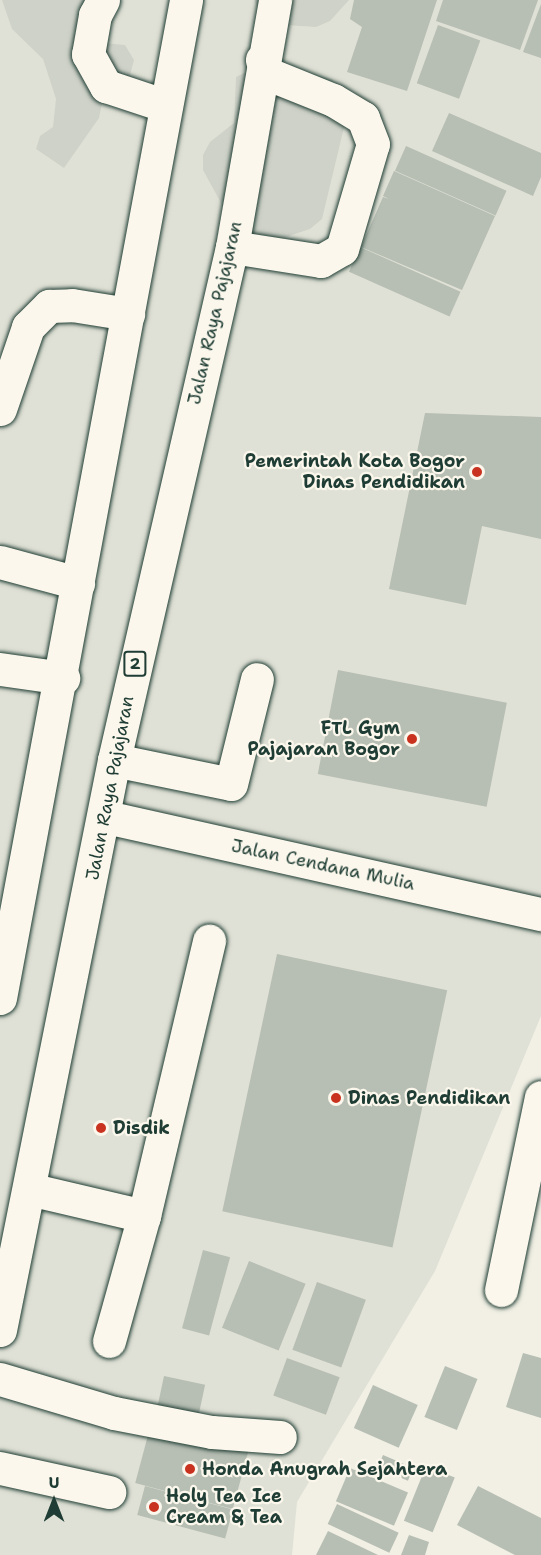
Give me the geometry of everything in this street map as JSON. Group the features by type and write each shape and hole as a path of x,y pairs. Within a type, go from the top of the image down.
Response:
{"main road":[{"path":"103,0 88,54 106,86 166,106"},
{"path":"0,998 63,678 78,583 186,0"},
{"name":"Jalan Raya Pajajaran","path":"0,1330 105,818 114,760 232,247 262,60 275,0"},
{"path":"232,247 321,261 342,249 372,144 363,118 333,100 266,73 262,60"},
{"path":"0,409 10,370 28,327 49,306 72,305 128,314"},
{"path":"0,562 78,583"},
{"path":"0,669 63,678"},
{"path":"114,760 231,784 257,679"},
{"name":"Jalan Cendana Mulia","path":"105,818 541,914"},
{"path":"109,1341 144,1216 209,941"},
{"path":"501,1290 541,1097"},
{"path":"29,1189 144,1216"},
{"path":"0,1379 114,1413 212,1431 280,1437"},
{"path":"0,1468 109,1492"}],"shaded area":[{"path":"0,0 541,0 541,1016 435,1271 297,1502 292,1555 0,1555"},
{"path":"2,0 86,0 93,42 125,45 134,60 130,75 105,89 99,118 64,168 36,149 40,136 53,127 56,99 43,59 12,29"},
{"path":"254,0 349,0 330,21 316,27 286,25 258,8"},
{"path":"249,71 305,72 332,79 341,91 346,119 322,219 310,229 283,238 252,235 227,214 203,170 203,155 210,142 234,123 236,77"}],"building":[{"path":"354,0 437,0 407,91 347,72 362,27 350,19"},
{"path":"443,0 538,0 520,50 436,21"},
{"path":"541,4 541,58 523,52"},
{"path":"438,25 480,40 459,99 417,83"},
{"path":"449,113 541,153 541,177 533,196 432,151"},
{"path":"406,146 506,191 496,215 395,171"},
{"path":"394,171 495,216 462,290 361,247 383,197 389,199 383,196"},
{"path":"360,247 460,292 450,316 349,272"},
{"name":"Pemerintah Kota Bogor Dinas Pendidikan","path":"425,413 541,417 541,539 482,526 466,605 389,589"},
{"name":"FTL Gym Pajajaran Bogor","path":"338,670 507,703 487,807 318,774"},
{"path":"277,954 447,990 393,1247 222,1211"},
{"path":"203,1250 230,1257 209,1335 182,1328"},
{"path":"249,1261 306,1284 279,1351 222,1328"},
{"path":"317,1282 366,1300 341,1367 292,1350"},
{"path":"523,1353 541,1358 541,1418 506,1407"},
{"path":"287,1358 340,1377 326,1415 273,1396"},
{"path":"445,1366 477,1379 457,1430 424,1417"},
{"path":"164,1376 205,1385 198,1417 157,1408"},
{"path":"373,1385 418,1405 399,1448 354,1428"},
{"path":"151,1424 249,1450 233,1509 135,1483"},
{"path":"383,1455 413,1468 408,1481 378,1468"},
{"path":"426,1466 455,1478 433,1532 404,1521"},
{"path":"350,1468 408,1493 394,1526 336,1501"},
{"path":"145,1486 233,1510 225,1539 137,1515"},
{"path":"478,1486 541,1518 541,1555 515,1555 457,1525"},
{"path":"337,1504 399,1533 389,1553 328,1524"},
{"path":"328,1531 378,1555 316,1555"},
{"path":"409,1535 429,1542 425,1555 401,1555"}],"place":[{"name":"Pemerintah Kota Bogor Dinas Pendidikan","path":"477,472"},
{"name":"FTL Gym Pajajaran Bogor","path":"412,739"},
{"name":"Dinas Pendidikan","path":"336,1098"},
{"name":"Disdik","path":"101,1128"},
{"name":"Honda Anugrah Sejahtera","path":"190,1469"},
{"name":"Holy Tea Ice Cream & Tea","path":"154,1507"}]}
